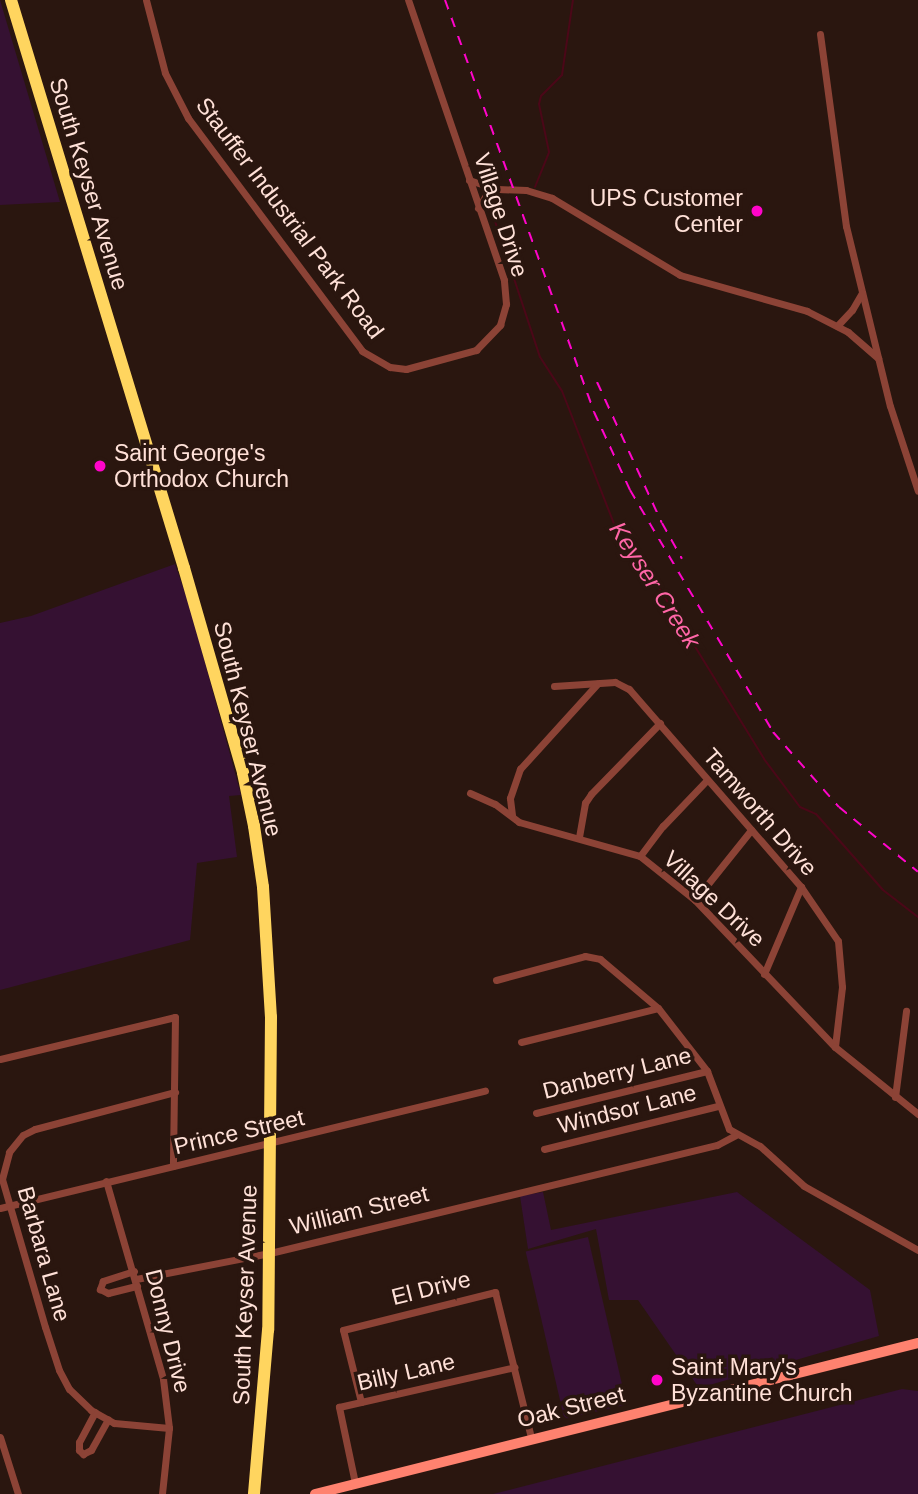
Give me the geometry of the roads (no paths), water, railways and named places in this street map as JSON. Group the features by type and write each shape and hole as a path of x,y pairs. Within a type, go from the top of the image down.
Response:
{"main road":[{"name":"South Keyser Avenue","path":"11,0 243,773 254,826 267,932 271,1017 268,1330 254,1494"}],"street":[{"name":"Stauffer Industrial Park Road","path":"146,0 166,73 188,118 362,351 390,367"},
{"name":"Village Drive","path":"390,367 406,369 476,350 500,325 506,291 408,0"},
{"path":"820,34 846,226 890,406 918,491"},
{"path":"469,180 497,189 526,190 552,198 680,275 807,311 837,326 878,358"},
{"path":"478,208 486,195 497,189"},
{"path":"837,326 852,310 862,293"},
{"name":"Tamworth Drive","path":"554,686 615,682 629,689 706,781 801,887 838,941 842,987 835,1047"},
{"path":"512,815 510,797 520,769 597,684"},
{"path":"579,837 585,803 591,794 660,723"},
{"path":"640,856 690,795 706,781"},
{"name":"Village Drive","path":"470,793 512,815 519,822 640,856 695,900 835,1047 918,1114"},
{"path":"695,900 751,830"},
{"path":"764,974 801,887"},
{"path":"496,980 585,956 600,959 658,1008 706,1070 725,1124 736,1135 760,1146 815,1193 918,1250"},
{"path":"521,1042 658,1008"},
{"path":"895,1097 906,1011"},
{"path":"0,1059 175,1017 173,1166"},
{"name":"Danberry Lane","path":"536,1113 706,1070"},
{"name":"Prince Street","path":"4,1207 485,1091"},
{"name":"Barbara Lane","path":"169,1429 132,1426 108,1419 94,1412 69,1389 59,1370 4,1207 2,1178 9,1152 23,1135 34,1129 175,1092"},
{"name":"Windsor Lane","path":"544,1149 719,1106"},
{"name":"William Street","path":"136,1279 270,1253 717,1145 736,1135"},
{"name":"Donny Drive","path":"106,1181 156,1348 169,1429 163,1494"},
{"name":"El Drive","path":"361,1402 343,1330 495,1292 531,1438"},
{"name":"Oak Street","path":"315,1494 918,1343"},
{"name":"Billy Lane","path":"355,1483 339,1407 515,1367"},
{"path":"94,1412 79,1441 83,1454 91,1450 108,1419"},
{"path":"0,1437 18,1494"}],"waterway":[{"name":"Keyser Creek","path":"535,187 549,152 539,104 541,96 562,75 573,0"},
{"name":"Keyser Creek","path":"504,202 491,209 540,357 562,391 616,529 643,562 764,759 800,807 816,814 883,890 918,917"}],"railway":[{"path":"445,0 594,412 630,490 773,732 839,807 918,872"},
{"path":"597,382 662,523 682,559"}],"place":[{"name":"UPS Customer Center","path":"757,211"},
{"name":"Saint George's Orthodox Church","path":"100,466"},
{"name":"Saint Mary's Byzantine Church","path":"657,1380"}]}
